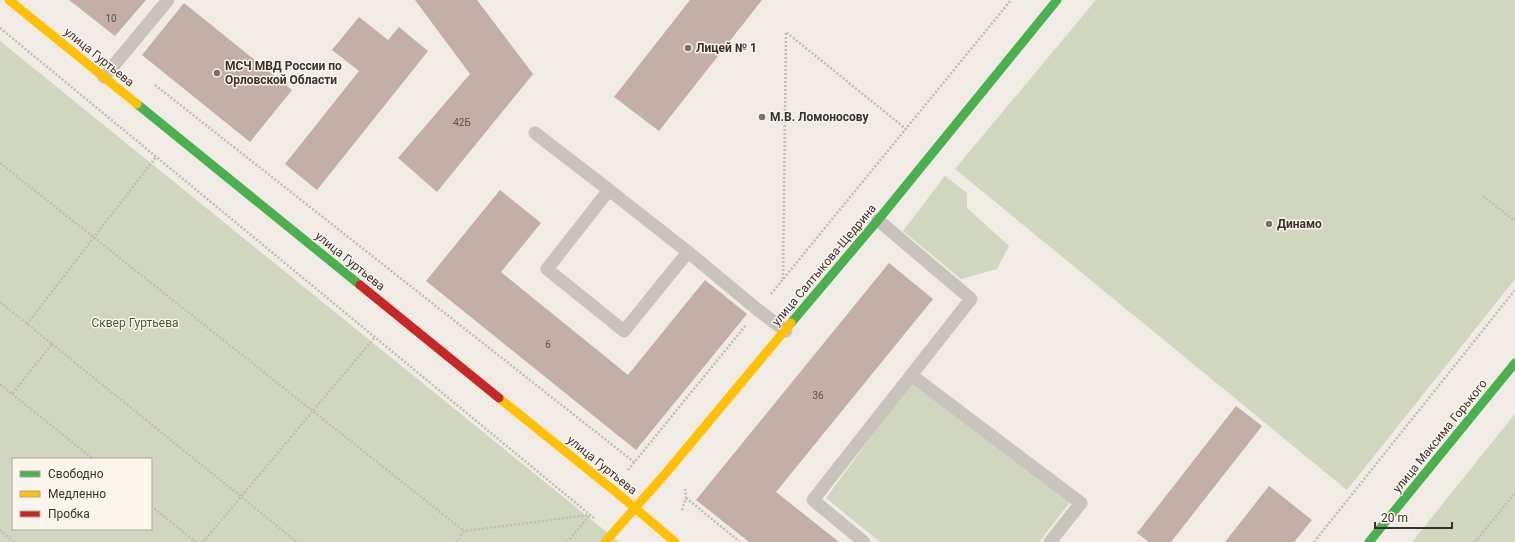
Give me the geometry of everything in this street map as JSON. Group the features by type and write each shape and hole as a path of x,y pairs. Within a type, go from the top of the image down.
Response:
{"street":[{"name":"улица Гуртьева","path":"9,0 675,542"},
{"name":"улица Салтыкова-Щедрина","path":"605,542 666,473 786,331 1057,0"},
{"name":"улица Максима Горького","path":"1369,542 1515,363"}],"lane":[{"path":"104,77 168,0"},
{"path":"535,133 688,252 758,310 786,331"},
{"path":"609,190 547,269 624,331 688,252"},
{"path":"864,542 813,500 971,298 878,220"},
{"path":"911,374 1081,503 1050,542"}],"path":[{"path":"628,470 1011,0"},
{"path":"0,28 590,515"},
{"path":"783,279 786,32 906,129"},
{"path":"152,82 634,462"},
{"path":"27,324 156,157"},
{"path":"0,163 464,531 590,515"},
{"path":"1483,196 1515,221"},
{"path":"1314,542 1515,290"},
{"path":"0,302 297,542"},
{"path":"203,542 375,337"},
{"path":"12,394 52,344"},
{"path":"0,384 92,458"},
{"path":"682,510 686,498 684,486"},
{"path":"1475,542 1515,493"},
{"path":"686,498 740,542"},
{"path":"152,507 196,542"},
{"path":"567,542 590,515"},
{"path":"0,530 14,542"},
{"path":"456,542 464,531"}],"green space":[{"name":"Динамо","path":"1096,0 1515,0 1515,279 1347,490 955,169"},
{"name":"Сквер Гуртьева","path":"0,41 619,542 0,542"},
{"path":"945,176 967,193 967,208 1009,246 997,269 961,279 903,231"},
{"path":"911,383 1070,502 1039,542 880,542 826,498"},
{"path":"1515,414 1515,542 1412,542"}],"building":[{"path":"69,0 146,0 115,36"},
{"path":"415,0 477,0 533,74 437,192 398,158 470,74"},
{"name":"Лицей № 1","path":"690,0 762,0 659,131 614,97"},
{"name":"МСЧ МВД России по Орловской Области","path":"184,3 292,90 250,142 142,55"},
{"path":"359,17 388,40 399,27 428,51 317,190 285,164 359,71 332,50"},
{"path":"500,190 541,223 501,272 628,375 705,280 747,314 636,450 426,281"},
{"path":"889,263 933,299 776,492 839,542 749,542 696,500"},
{"path":"1236,406 1262,426 1171,542 1149,542 1137,533"},
{"path":"1269,486 1312,520 1294,542 1225,542"}],"traffic: fast":[{"path":"791,323 878,220 1057,0"},
{"path":"137,104 360,285"},
{"path":"1369,542 1515,363"}],"traffic: slow":[{"path":"9,0 137,104"},
{"path":"605,542 666,473 791,323"},
{"path":"499,398 622,497 675,542"}],"traffic: jam":[{"path":"360,285 499,398"}],"place":[{"name":"Лицей № 1","path":"688,48"},
{"name":"МСЧ МВД России по Орловской Области","path":"217,73"},
{"name":"М.В. Ломоносову","path":"762,117"},
{"name":"Динамо","path":"1269,224"}]}
